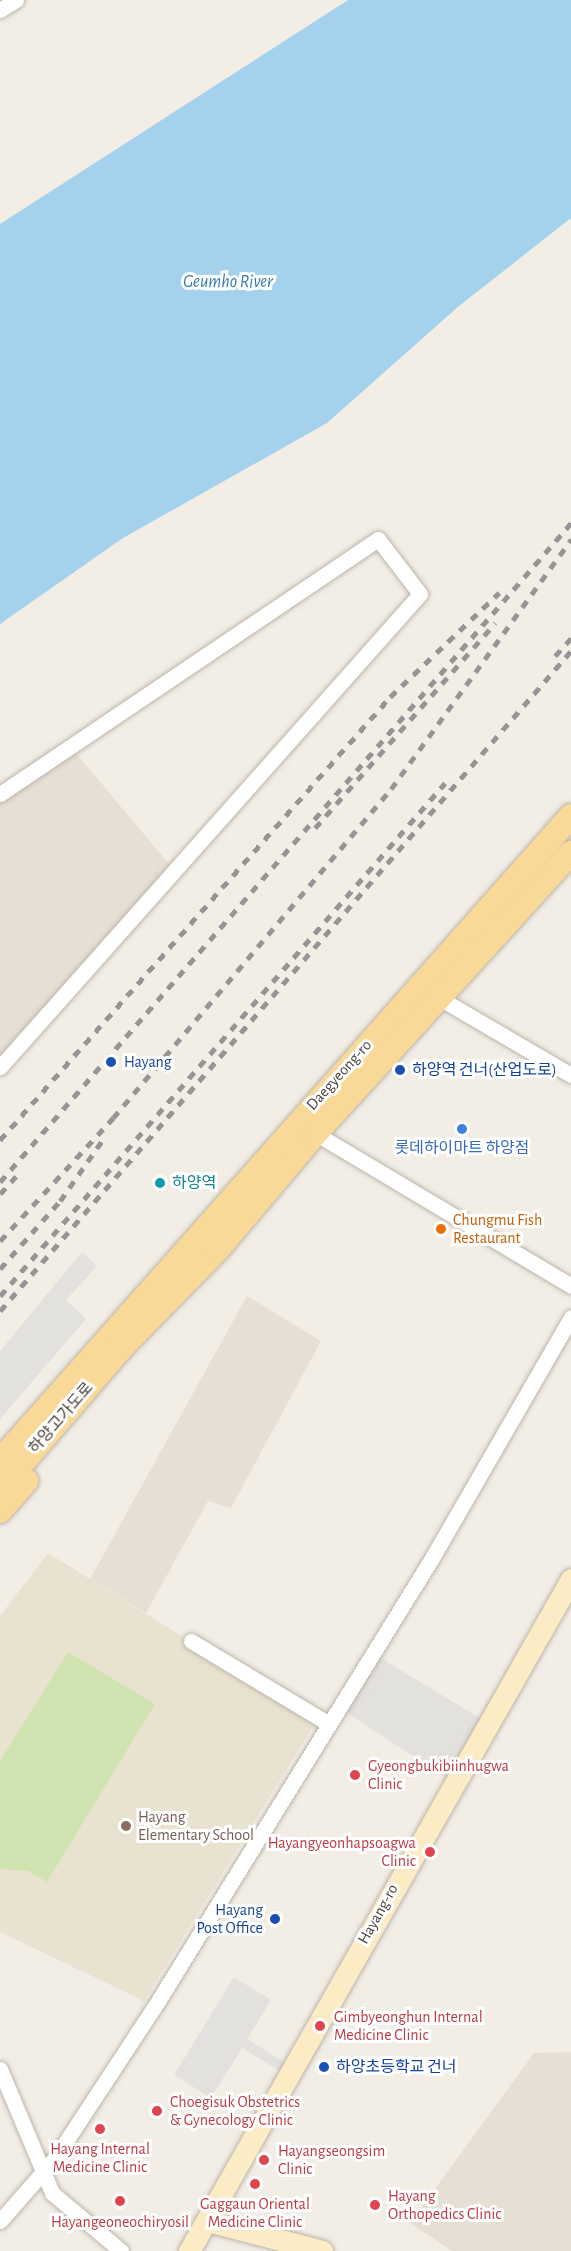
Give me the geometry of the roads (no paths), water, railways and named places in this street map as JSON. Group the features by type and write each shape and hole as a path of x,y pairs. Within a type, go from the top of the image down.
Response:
{"main road":[{"name":"Daegyeong-ro","path":"116,1341 218,1249 307,1127 571,816"},
{"name":"Daegyeong-ro","path":"116,1341 156,1283 307,1127 441,999 571,854"},
{"path":"0,1511 196,1289 218,1249"},
{"path":"0,1437 119,1309 156,1283"},
{"name":"하양고가도로","path":"0,1461 116,1341"},
{"name":"하양고가도로","path":"0,1490 116,1341"}],"street":[{"path":"0,10 16,0"},
{"path":"0,794 378,539 420,594 0,1067"},
{"path":"441,999 571,1075"},
{"path":"307,1127 571,1286"},
{"path":"0,2221 43,2172 155,2006 326,1722 432,1558 571,1317"},
{"name":"Hayang-ro","path":"189,2251 571,1579"},
{"path":"191,1641 326,1722"},
{"path":"0,2069 52,2193 76,2218 122,2251"},
{"path":"208,2221 322,2251"}],"water":[{"name":"Geumho River","path":"348,0 571,0 571,218 459,306 327,423 123,538 0,624 0,224"}],"railway":[{"path":"0,1182 571,523"},
{"path":"0,1241 113,1118 391,789 571,539"},
{"path":"0,1140 390,697 499,593"},
{"path":"315,828 495,623"},
{"path":"555,656 571,638"},
{"path":"0,1311 571,651"},
{"path":"0,1296 445,783"},
{"path":"0,1269 60,1201 104,1138"},
{"path":"0,1194 16,1176"}],"place":[{"name":"Hayang","path":"111,1062"},
{"name":"하양역 건너(산업도로)","path":"400,1070"},
{"name":"롯데하이마트 하양점","path":"462,1129"},
{"name":"하양역","path":"160,1183"},
{"name":"Chungmu Fish Restaurant","path":"441,1229"},
{"name":"Gyeongbukibiinhugwa Clinic","path":"355,1775"},
{"name":"Hayang Elementary School","path":"126,1826"},
{"name":"Hayangyeonhapsoagwa Clinic","path":"430,1852"},
{"name":"Hayang Post Office","path":"275,1919"},
{"name":"Gimbyeonghun Internal Medicine Clinic","path":"320,2026"},
{"name":"하양초등학교 건너","path":"324,2067"},
{"name":"Choegisuk Obstetrics & Gynecology Clinic","path":"157,2111"},
{"name":"Hayang Internal Medicine Clinic","path":"100,2129"},
{"name":"Hayangseongsim Clinic","path":"264,2160"},
{"name":"Gaggaun Oriental Medicine Clinic","path":"255,2184"},
{"name":"Hayangeoneochiryosil","path":"120,2201"},
{"name":"Hayang Orthopedics Clinic","path":"375,2205"}]}
